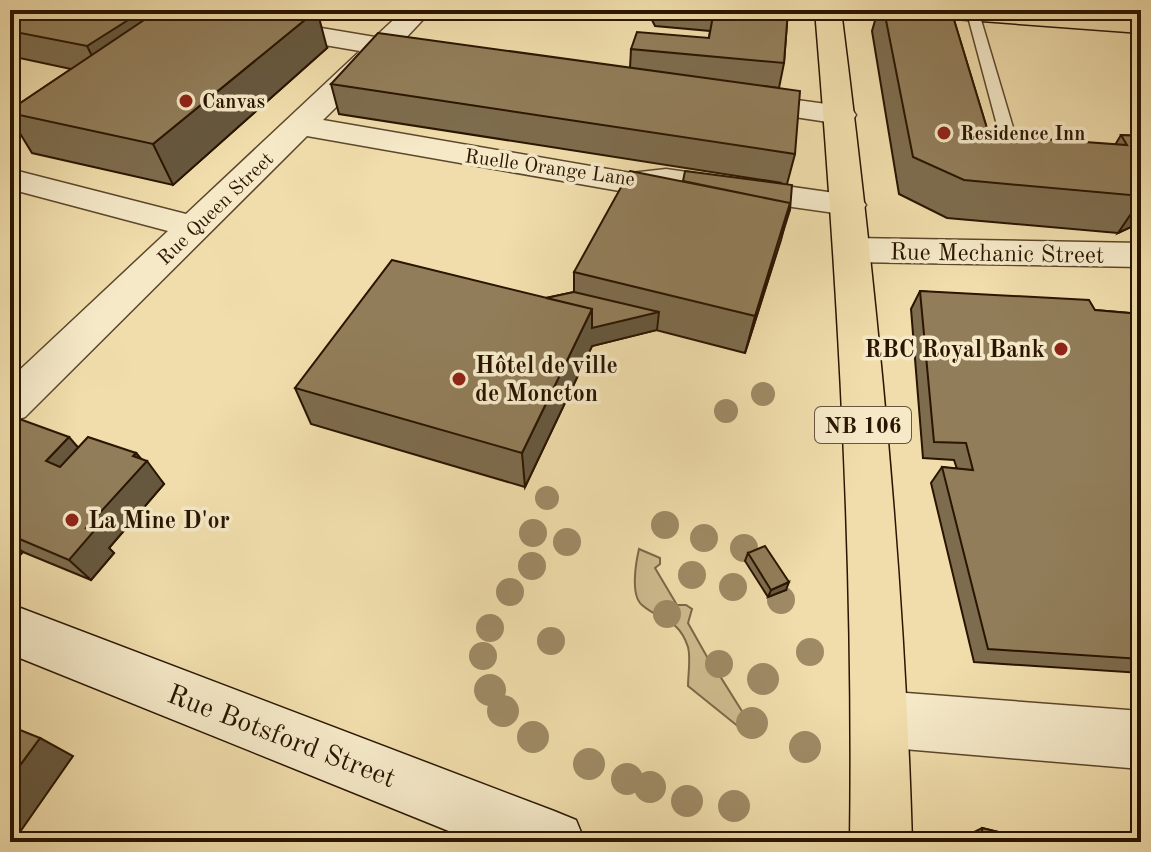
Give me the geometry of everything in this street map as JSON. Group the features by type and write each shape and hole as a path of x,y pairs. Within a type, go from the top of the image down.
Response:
{"main road":[{"name":"NB 106","path":"828,10 853,250 880,719 881,842"},
{"path":"941,10 1141,25"}],"street":[{"path":"167,10 457,59"},
{"name":"Rue Queen Street","path":"10,405 419,10"},
{"path":"705,96 841,115"},
{"name":"Ruelle Orange Lane","path":"300,125 631,183 666,179 849,205"},
{"path":"10,179 194,227"},
{"name":"Rue Mechanic Street","path":"853,250 1141,255"},
{"name":"Rue Botsford Street","path":"10,629 554,842"},
{"path":"880,719 1141,740"}],"lane":[{"path":"973,13 1012,151"}],"shaded area":[{"path":"639,549 660,558 660,564 655,568 677,605 692,609 688,623 709,660 716,658 724,661 725,670 720,676 745,716 757,715 759,727 750,736 688,686 689,651 684,637 674,625 638,600 635,578"}],"building":[{"path":"10,10 144,10 87,46 10,31"},
{"path":"159,10 317,10 153,144 10,113 10,110"},
{"path":"714,10 788,10 784,63 631,49 637,32 709,38"},
{"path":"884,10 951,10 989,135 1127,145 1121,135 1141,136 1141,196 964,180 913,157"},
{"path":"378,33 800,91 795,154 331,84"},
{"path":"630,171 790,203 755,316 574,272"},
{"path":"685,171 792,185 790,210 790,203 683,181"},
{"name":"Hôtel de ville de Moncton","path":"392,260 592,309 522,453 295,388"},
{"path":"920,291 1089,300 1095,310 1141,314 1141,659 988,649 942,467 973,470 966,443 934,442"},
{"path":"574,292 659,312 592,328 592,309 546,298"},
{"name":"La Mine D'or","path":"14,417 69,437 46,461 60,467 88,437 136,453 133,456 147,461 86,528 94,531 69,560 10,535 10,421"},
{"path":"765,546 789,582 771,590 748,553"},
{"path":"10,726 40,738 10,779"},
{"path":"982,828 1039,842 983,842"}],"place":[{"name":"Canvas","path":"186,101"},
{"name":"Residence Inn","path":"944,133"},
{"name":"RBC Royal Bank","path":"1061,349"},
{"name":"Hôtel de ville de Moncton","path":"459,379"},
{"name":"La Mine D'or","path":"72,520"}]}
